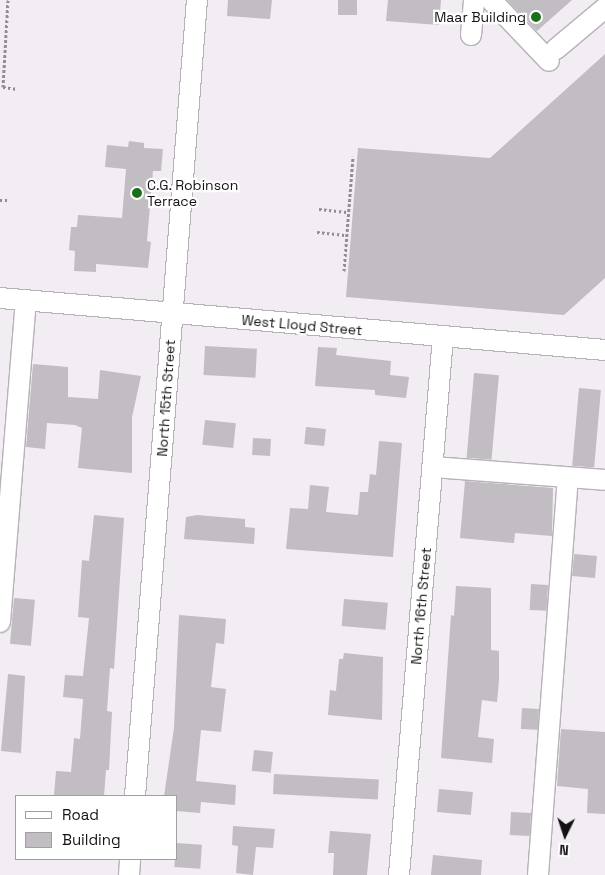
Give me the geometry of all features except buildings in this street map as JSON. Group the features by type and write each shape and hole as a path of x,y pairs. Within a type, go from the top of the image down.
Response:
{"street":[{"name":"North 15th Street","path":"135,795 197,0"},
{"path":"471,35 474,0"},
{"path":"491,0 553,55 605,8"},
{"name":"West Lloyd Street","path":"0,298 605,350"},
{"path":"0,622 26,301"},
{"name":"North 16th Street","path":"399,875 443,336"},
{"path":"433,467 605,480"},
{"path":"538,875 568,478"},
{"path":"128,875 130,860"}],"path":[{"path":"8,0 3,88 17,89"},
{"path":"344,271 353,156"},
{"path":"0,200 7,200"},
{"path":"319,209 349,212"},
{"path":"317,232 347,235"}],"place":[{"name":"Maar Building","path":"536,17"},
{"name":"C.G. Robinson Terrace","path":"137,193"}]}
